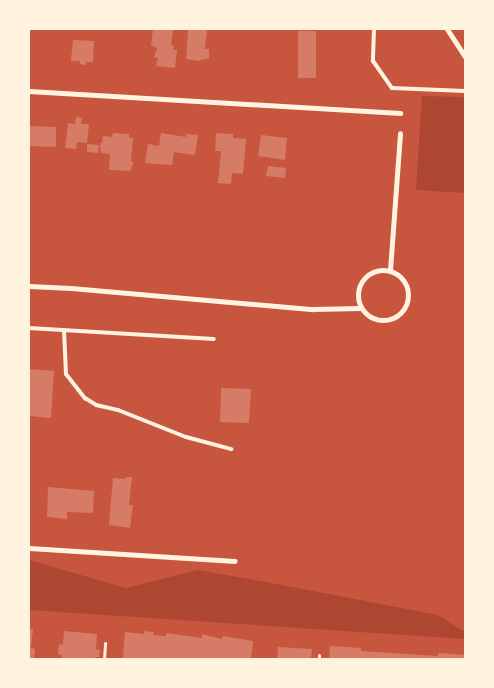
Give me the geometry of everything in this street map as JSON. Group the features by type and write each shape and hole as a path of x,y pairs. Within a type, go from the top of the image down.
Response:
{"street":[{"path":"447,29 465,58"},
{"path":"29,91 400,113"},
{"path":"390,270 400,132"},
{"path":"29,286 312,308 361,308 373,318 381,320 389,319 403,311 409,296 404,281 390,270 373,271 366,276 358,291 361,308"},
{"path":"29,548 235,561"}],"lane":[{"path":"374,29 373,62 392,88 465,91"},
{"path":"29,328 214,339"},
{"path":"64,330 66,374 85,398 96,405 118,410 186,437 231,449"}],"path":[{"path":"104,659 105,643"}],"shaded area":[{"path":"422,96 465,97 465,193 416,190"},
{"path":"29,560 126,588 198,570 266,582 438,615 465,632 465,639 29,610"}],"building":[{"path":"153,29 173,30 171,45 174,46 173,50 177,50 175,68 156,66 158,58 154,57 157,48 151,45"},
{"path":"188,29 207,30 205,49 209,49 209,58 198,61 186,59"},
{"path":"298,31 316,31 316,78 298,78"},
{"path":"73,40 94,41 93,62 86,62 86,65 80,64 80,61 71,61"},
{"path":"76,117 82,118 81,124 89,124 87,143 77,142 76,149 65,148 68,123 75,124"},
{"path":"29,126 56,127 56,147 29,146"},
{"path":"113,133 129,134 129,138 133,138 131,162 134,162 130,171 109,170 110,154 101,153 100,143 102,143 103,136 112,137"},
{"path":"161,133 186,137 186,134 198,135 195,155 174,152 172,165 145,163 148,144 159,146"},
{"path":"216,133 233,134 233,138 246,139 243,174 232,173 231,184 218,183 221,151 215,151"},
{"path":"261,135 287,138 285,160 258,156"},
{"path":"87,144 99,145 98,153 87,152"},
{"path":"268,166 286,168 285,178 266,176"},
{"path":"29,369 54,371 51,418 29,416"},
{"path":"221,388 251,389 249,423 220,422"},
{"path":"126,477 132,477 129,505 133,505 130,528 109,525 113,478 126,479"},
{"path":"48,487 94,491 93,513 67,512 67,519 47,517"},
{"path":"29,629 33,629 31,648 35,649 34,659 29,659"},
{"path":"64,631 97,634 96,649 100,650 99,657 95,657 95,659 61,659 62,655 58,654 59,644 63,645"},
{"path":"144,631 154,632 153,635 166,636 166,633 202,638 202,634 222,639 223,636 253,641 251,659 123,659 125,632 144,634"},
{"path":"330,646 361,648 361,651 438,656 438,653 465,655 465,659 329,659"},
{"path":"278,647 312,649 311,659 277,659"}]}
